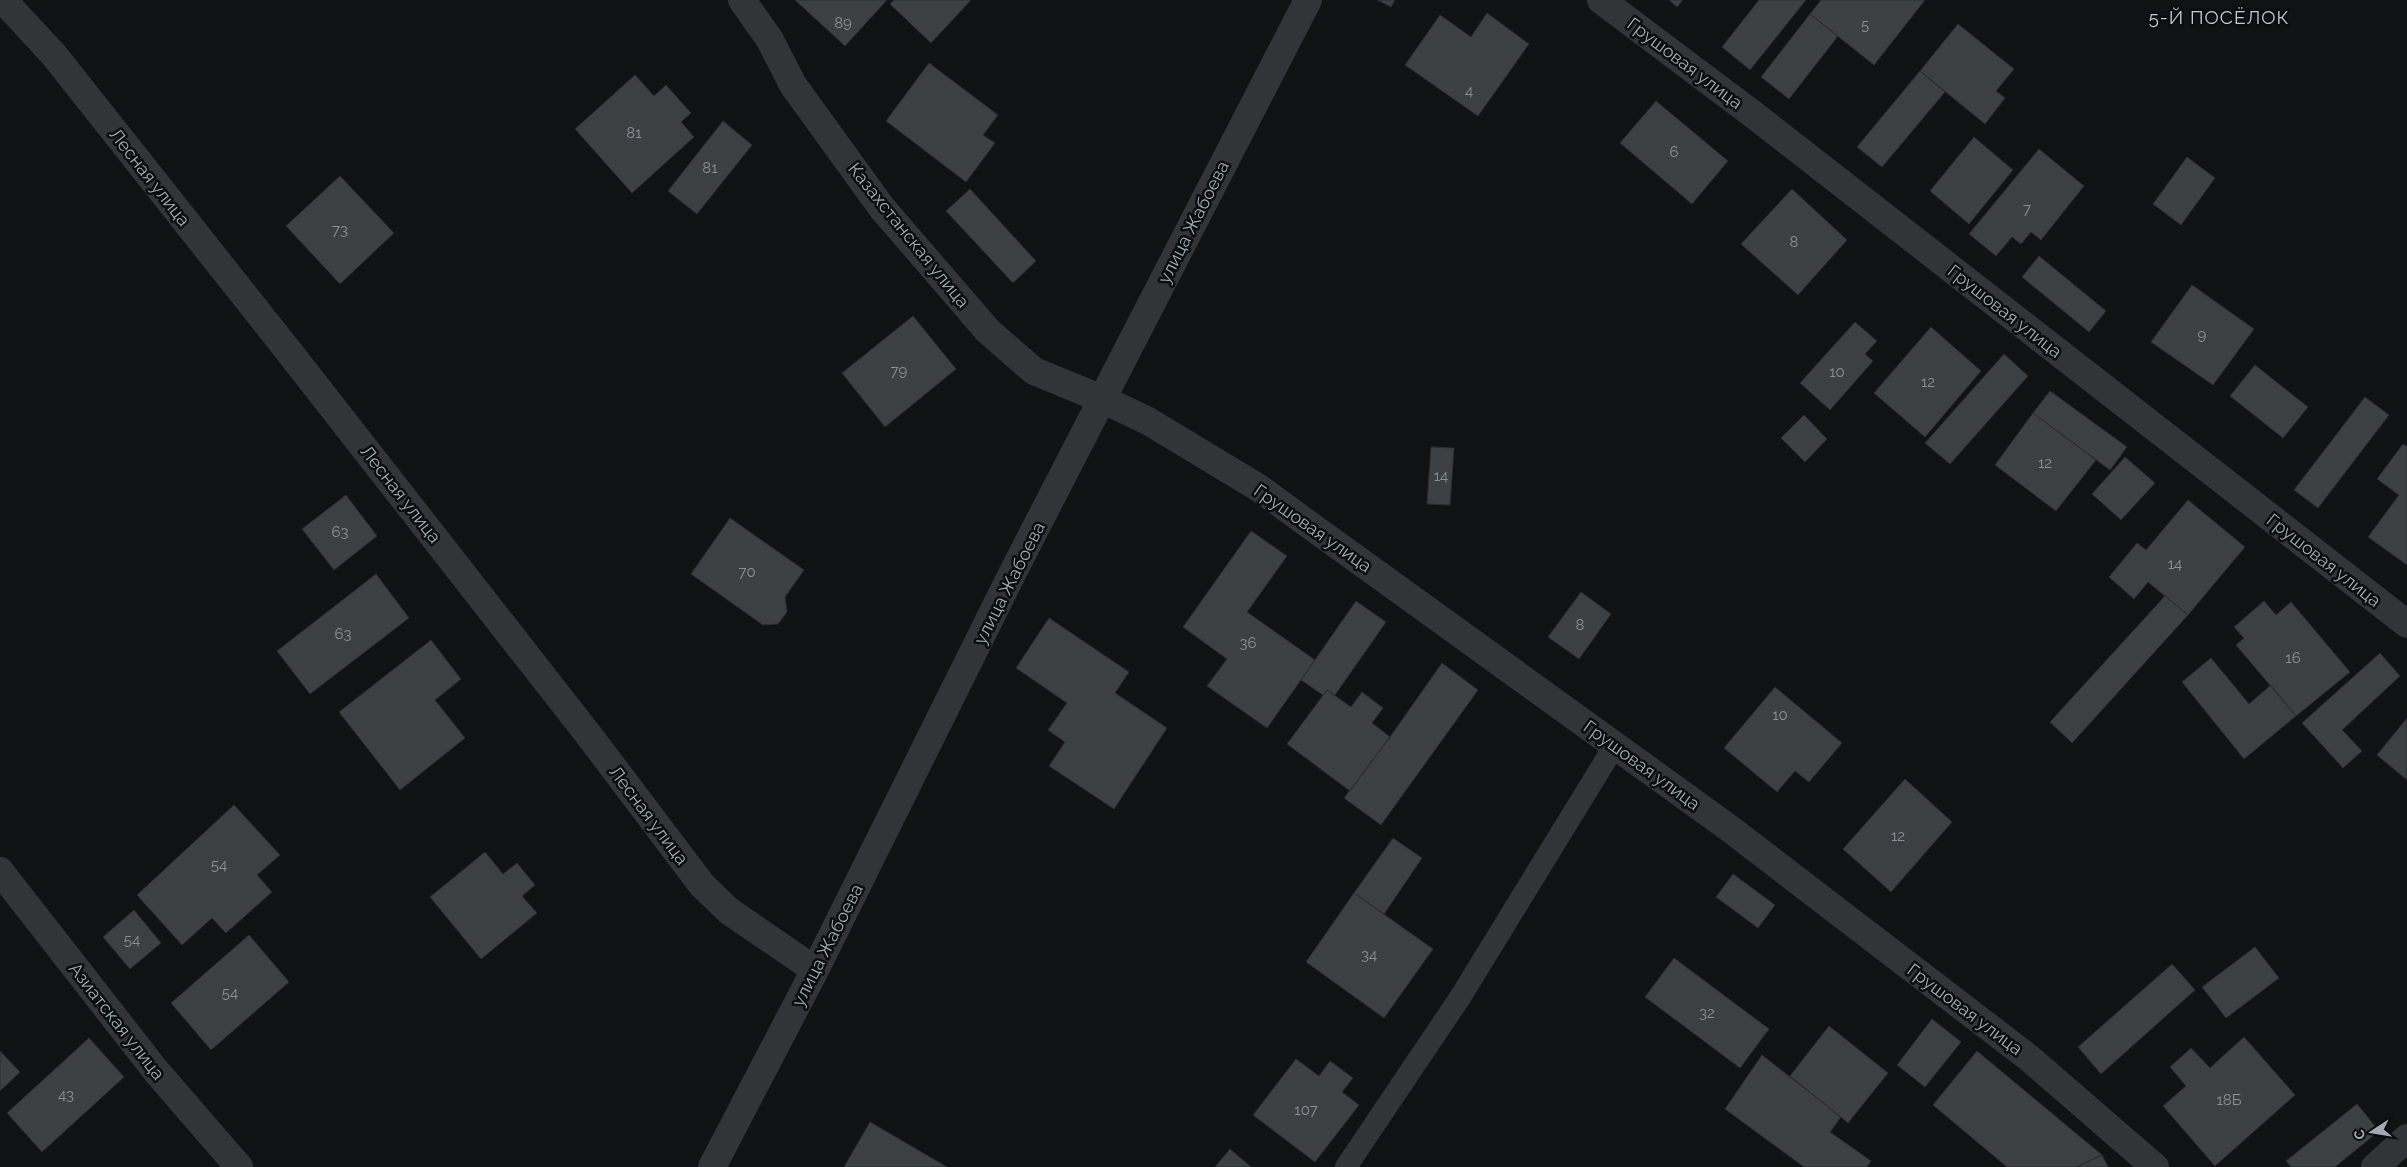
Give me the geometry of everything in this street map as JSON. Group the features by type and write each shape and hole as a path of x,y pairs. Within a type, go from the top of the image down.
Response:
{"street":[{"name":"Лесная улица","path":"3,0 54,55 290,353 591,738 702,885 729,911 815,970"},
{"name":"Казахстанская улица","path":"742,0 770,40 793,85 882,208 988,331 1034,371 1102,399"},
{"name":"улица Жабоева","path":"712,1167 815,970 1014,570 1308,0"},
{"name":"Грушовая улица","path":"1601,0 1754,115 2407,624"},
{"name":"Грушовая улица","path":"1102,399 1148,421 1259,488 1729,828 2028,1058 2155,1167"},
{"name":"Азиатская улица","path":"0,871 156,1071 239,1167"},
{"path":"2375,1167 2407,1138"}],"lane":[{"path":"1346,1167 1461,996 1616,746"}],"building":[{"path":"795,0 887,0 845,46"},
{"path":"894,0 971,0 931,43 890,4"},
{"path":"1377,0 1395,0 1391,7"},
{"path":"1669,0 1683,0 1677,7"},
{"path":"1759,0 1806,0 1750,70 1722,47"},
{"path":"1821,0 1925,0 1874,65 1810,14"},
{"path":"1487,13 1529,44 1478,116 1405,65 1440,15 1471,37"},
{"path":"1810,14 1838,36 1789,99 1761,77"},
{"path":"1958,24 2014,69 1996,91 2005,98 1985,124 1920,71"},
{"path":"929,63 998,115 983,135 995,143 966,182 886,121"},
{"path":"1920,71 1945,92 1882,167 1857,147"},
{"path":"635,75 654,96 666,85 691,113 681,122 694,137 632,193 575,129"},
{"path":"1656,101 1728,161 1692,204 1620,143"},
{"path":"723,121 752,145 697,214 668,191"},
{"path":"1974,137 2013,170 1969,224 1930,191"},
{"path":"2039,149 2084,186 2041,240 2031,232 2021,244 2012,237 1996,256 1969,234"},
{"path":"2187,157 2215,178 2181,225 2153,204"},
{"path":"340,176 394,233 340,284 286,226"},
{"path":"970,189 1036,261 1013,283 946,211"},
{"path":"1792,189 1847,240 1798,295 1741,244"},
{"path":"2039,256 2106,311 2089,332 2022,277"},
{"path":"2192,285 2254,329 2213,385 2151,342"},
{"path":"913,316 956,369 885,427 842,373"},
{"path":"1855,322 1877,341 1865,354 1873,361 1830,410 1800,383"},
{"path":"1931,327 1981,371 1925,437 1874,393"},
{"path":"2004,354 2028,376 1950,464 1925,443"},
{"path":"2255,365 2308,407 2283,438 2230,396"},
{"path":"2050,391 2127,447 2110,470 2033,413"},
{"path":"2365,397 2389,415 2318,508 2294,490"},
{"path":"2033,413 2096,460 2056,511 1995,465"},
{"path":"1804,415 1827,439 1805,462 1781,438"},
{"path":"2403,444 2407,446 2407,565 2368,537 2399,495 2377,479"},
{"path":"1431,447 1454,448 1450,505 1427,504"},
{"path":"2125,457 2155,483 2121,520 2092,494"},
{"path":"346,495 377,536 334,570 302,529"},
{"path":"2188,500 2245,547 2188,615 2148,582 2134,599 2109,577 2137,543 2146,550"},
{"path":"730,518 804,570 785,597 787,612 778,624 763,625 691,574"},
{"path":"1251,531 1287,556 1247,612 1315,660 1267,728 1207,686 1227,659 1183,627"},
{"path":"376,574 409,618 310,694 277,651"},
{"path":"1581,592 1611,614 1579,659 1548,637"},
{"path":"2165,596 2188,615 2072,743 2050,722"},
{"path":"1356,601 1386,622 1335,695 1327,690 1323,695 1301,680"},
{"path":"2264,601 2276,615 2291,602 2350,672 2296,716 2236,645 2244,638 2234,627"},
{"path":"1049,618 1129,672 1115,693 1167,728 1114,809 1049,766 1065,742 1048,730 1067,703 1016,668"},
{"path":"431,640 461,679 435,700 465,738 400,790 339,712"},
{"path":"2380,653 2400,676 2342,730 2362,751 2343,768 2302,723"},
{"path":"2211,658 2249,704 2271,685 2296,716 2244,759 2182,682"},
{"path":"1442,663 1478,690 1381,825 1344,798"},
{"path":"1775,687 1842,743 1809,782 1795,771 1777,792 1724,748"},
{"path":"1327,690 1351,707 1362,692 1383,708 1372,723 1390,737 1350,791 1287,744"},
{"path":"2407,718 2407,780 2377,755"},
{"path":"1905,779 1952,822 1891,892 1843,849"},
{"path":"234,805 280,855 257,875 272,892 226,933 212,918 182,945 137,895"},
{"path":"1393,838 1422,858 1384,914 1354,893"},
{"path":"485,852 503,874 517,863 535,885 522,896 537,913 481,959 430,897"},
{"path":"1733,874 1775,905 1758,928 1716,897"},
{"path":"1354,893 1433,949 1384,1018 1306,962"},
{"path":"134,910 161,943 130,969 103,937"},
{"path":"249,935 289,982 211,1050 171,1003"},
{"path":"2255,947 2279,978 2226,1018 2202,987"},
{"path":"1674,958 1769,1029 1740,1068 1645,997"},
{"path":"2172,964 2195,990 2101,1074 2078,1047"},
{"path":"1932,1019 1961,1042 1925,1087 1897,1065"},
{"path":"1829,1026 1888,1073 1848,1123 1790,1076"},
{"path":"2244,1037 2295,1095 2215,1166 2163,1106 2186,1086 2170,1067 2191,1048 2210,1068"},
{"path":"89,1038 124,1077 42,1152 7,1113"},
{"path":"0,1051 20,1072 0,1091"},
{"path":"1977,1051 2102,1155 2076,1167 2007,1167 1933,1105"},
{"path":"1762,1055 1841,1117 1830,1132 1871,1161 1867,1167 1804,1167 1725,1109"},
{"path":"1296,1059 1319,1076 1330,1061 1353,1078 1342,1092 1359,1105 1315,1162 1253,1115"},
{"path":"2357,1104 2379,1131 2335,1167 2291,1167 2286,1161"},
{"path":"870,1122 947,1167 844,1167"},
{"path":"1230,1149 1251,1167 1215,1167"},
{"path":"2102,1155 2108,1167 2076,1167"}],"district":[{"name":"5-Й ПОСЁЛОК","path":"2219,17"}]}
